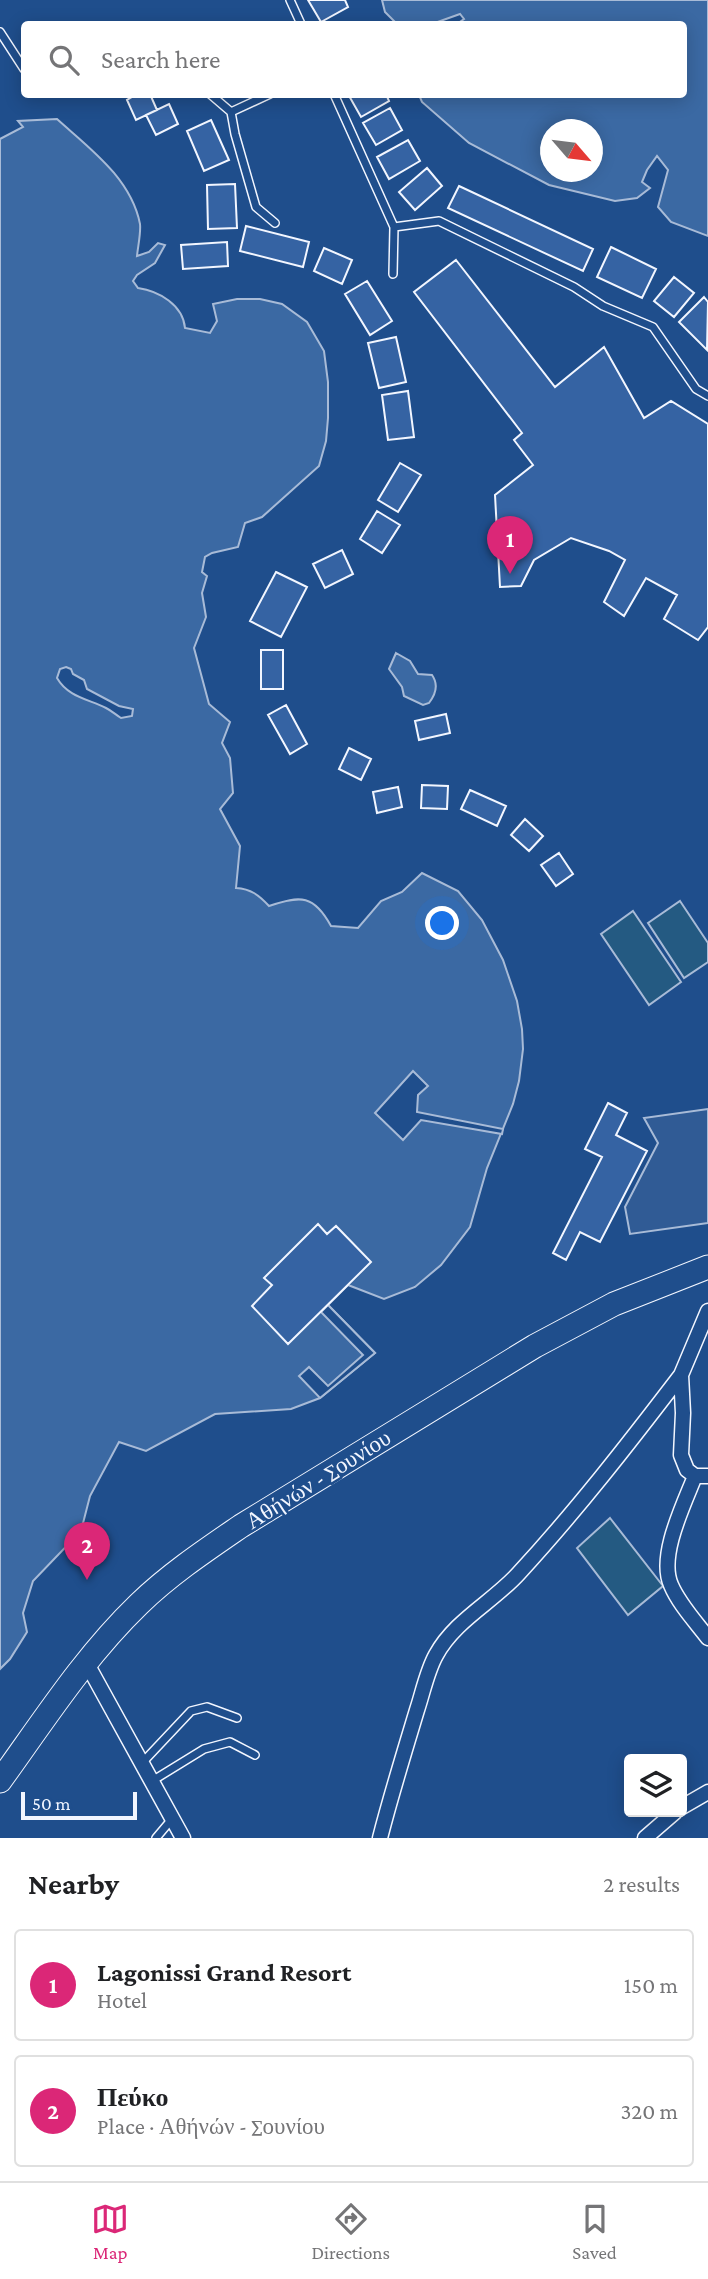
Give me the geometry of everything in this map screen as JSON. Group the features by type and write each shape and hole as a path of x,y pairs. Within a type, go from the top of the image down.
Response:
{"main road":[{"name":"Αθήνών - Σουνίου","path":"0,1781 86,1661 150,1595 198,1556 241,1526 535,1346 614,1304 708,1268"}],"street":[{"path":"380,1838 394,1783 428,1677 435,1657 450,1632 507,1587 553,1537 631,1440 681,1375 708,1311"},
{"path":"681,1375 681,1455 687,1471 701,1476 678,1518 666,1561 670,1583 708,1638"},
{"path":"86,1661 183,1838"},
{"path":"687,1804 708,1792"},
{"path":"645,1838 669,1817"}],"lane":[{"path":"290,0 300,21"},
{"path":"0,32 21,64"},
{"path":"215,98 231,112 256,207 275,223"},
{"path":"231,112 261,98"},
{"path":"336,98 394,227 393,274"},
{"path":"394,227 439,222 574,287 603,306 653,327 696,389 708,396"},
{"path":"142,1764 191,1711 206,1707 237,1718"},
{"path":"151,1781 204,1749 230,1742 255,1755"},
{"path":"156,1838 172,1819"}],"shaded area":[{"path":"382,0 708,0 708,236 671,222 658,207 668,170 657,156 642,182 650,188 637,198 615,201 543,182 603,182 603,119 540,119 540,180 469,143 420,98 687,98 687,21 461,21 464,19 460,14 440,21 394,21 385,12"},
{"path":"57,119 118,178 128,192 140,224 137,256 149,252 158,243 165,245 155,263 137,275 133,281 138,288 169,300 180,312 185,328 210,333 217,321 213,304 237,299 260,299 282,304 307,322 324,351 328,382 328,418 326,441 319,466 262,517 245,523 238,547 205,557 202,572 207,576 202,593 206,617 194,648 209,704 230,722 222,743 230,758 233,793 220,809 240,846 236,888 254,893 269,906 290,900 306,900 319,908 331,926 358,928 381,901 402,892 422,873 458,891 482,920 503,960 517,1001 523,1049 513,1104 487,1168 470,1227 441,1265 415,1287 384,1299 348,1285 328,1305 375,1353 320,1398 291,1409 215,1414 146,1451 119,1442 90,1496 81,1531 33,1581 23,1613 27,1632 10,1659 0,1669 0,139 23,127 18,121","holes":["60,669 71,669 73,674 84,680 87,689 119,706 133,709 132,716 121,718 67,689 57,678"]},
{"path":"396,653 410,661 418,674 432,675 436,689 429,703 423,705 404,696 402,687 389,669"},
{"path":"680,901 708,943 708,962 684,978 648,923"},
{"path":"633,911 681,982 649,1005 601,934"},
{"path":"708,1109 708,1223 630,1234 625,1207 658,1143 644,1118"},
{"path":"610,1518 663,1586 628,1615 577,1548"}],"pier":[{"path":"413,1071 428,1086 418,1095 417,1112 503,1129 502,1134 421,1120 403,1140 375,1113"},
{"path":"328,1305 375,1353 320,1398 299,1376 309,1367 328,1386 363,1355 321,1312"}],"building":[{"path":"308,0 345,0 348,7 320,21"},
{"path":"152,98 157,110 136,120 127,100"},
{"path":"350,98 388,98 389,101 361,117"},
{"path":"169,104 178,124 156,135 146,115"},
{"path":"390,108 402,130 376,145 363,123"},
{"path":"211,120 229,160 204,171 187,131"},
{"path":"408,140 420,161 389,179 377,157"},
{"path":"427,168 442,186 415,210 399,192"},
{"path":"235,184 237,228 208,229 207,185"},
{"path":"459,186 593,249 583,271 448,208"},
{"path":"246,226 309,242 303,267 240,251"},
{"path":"227,242 228,266 183,269 181,245"},
{"path":"611,247 656,269 642,298 597,277"},
{"path":"324,248 352,260 342,284 314,271"},
{"path":"456,260 555,387 604,347 644,418 671,401 708,424 708,627 698,640 664,619 677,595 646,578 624,616 604,602 625,560 609,551 571,538 534,560 521,586 500,587 495,495 533,465 514,440 522,433 414,292"},
{"path":"674,277 694,293 674,317 654,301"},
{"path":"367,281 392,321 370,335 345,294"},
{"path":"704,297 708,302 707,350 679,322"},
{"path":"396,337 406,382 379,388 368,343"},
{"path":"408,391 414,437 388,440 382,395"},
{"path":"400,463 421,475 398,512 378,500"},
{"path":"377,511 400,525 382,553 360,539"},
{"path":"342,550 353,574 325,588 313,564"},
{"path":"276,572 307,587 281,637 250,621"},
{"path":"261,650 283,650 283,689 261,689"},
{"path":"286,705 307,744 290,754 268,715"},
{"path":"446,714 450,733 419,740 415,721"},
{"path":"349,748 371,759 361,780 339,769"},
{"path":"422,785 448,786 447,809 421,808"},
{"path":"398,787 402,807 377,813 373,792"},
{"path":"470,790 506,806 497,826 461,809"},
{"path":"525,819 543,836 529,851 511,835"},
{"path":"559,853 573,874 556,886 541,865"},
{"path":"608,1103 627,1113 616,1135 647,1151 600,1242 580,1232 566,1260 553,1253 602,1157 585,1149"},
{"path":"318,1224 327,1234 336,1226 371,1262 288,1344 252,1306 272,1285 264,1278"}],"place":[{"name":"Lagonissi Grand Resort","path":"510,574"},
{"name":"Πεύκο","path":"87,1580"}]}
